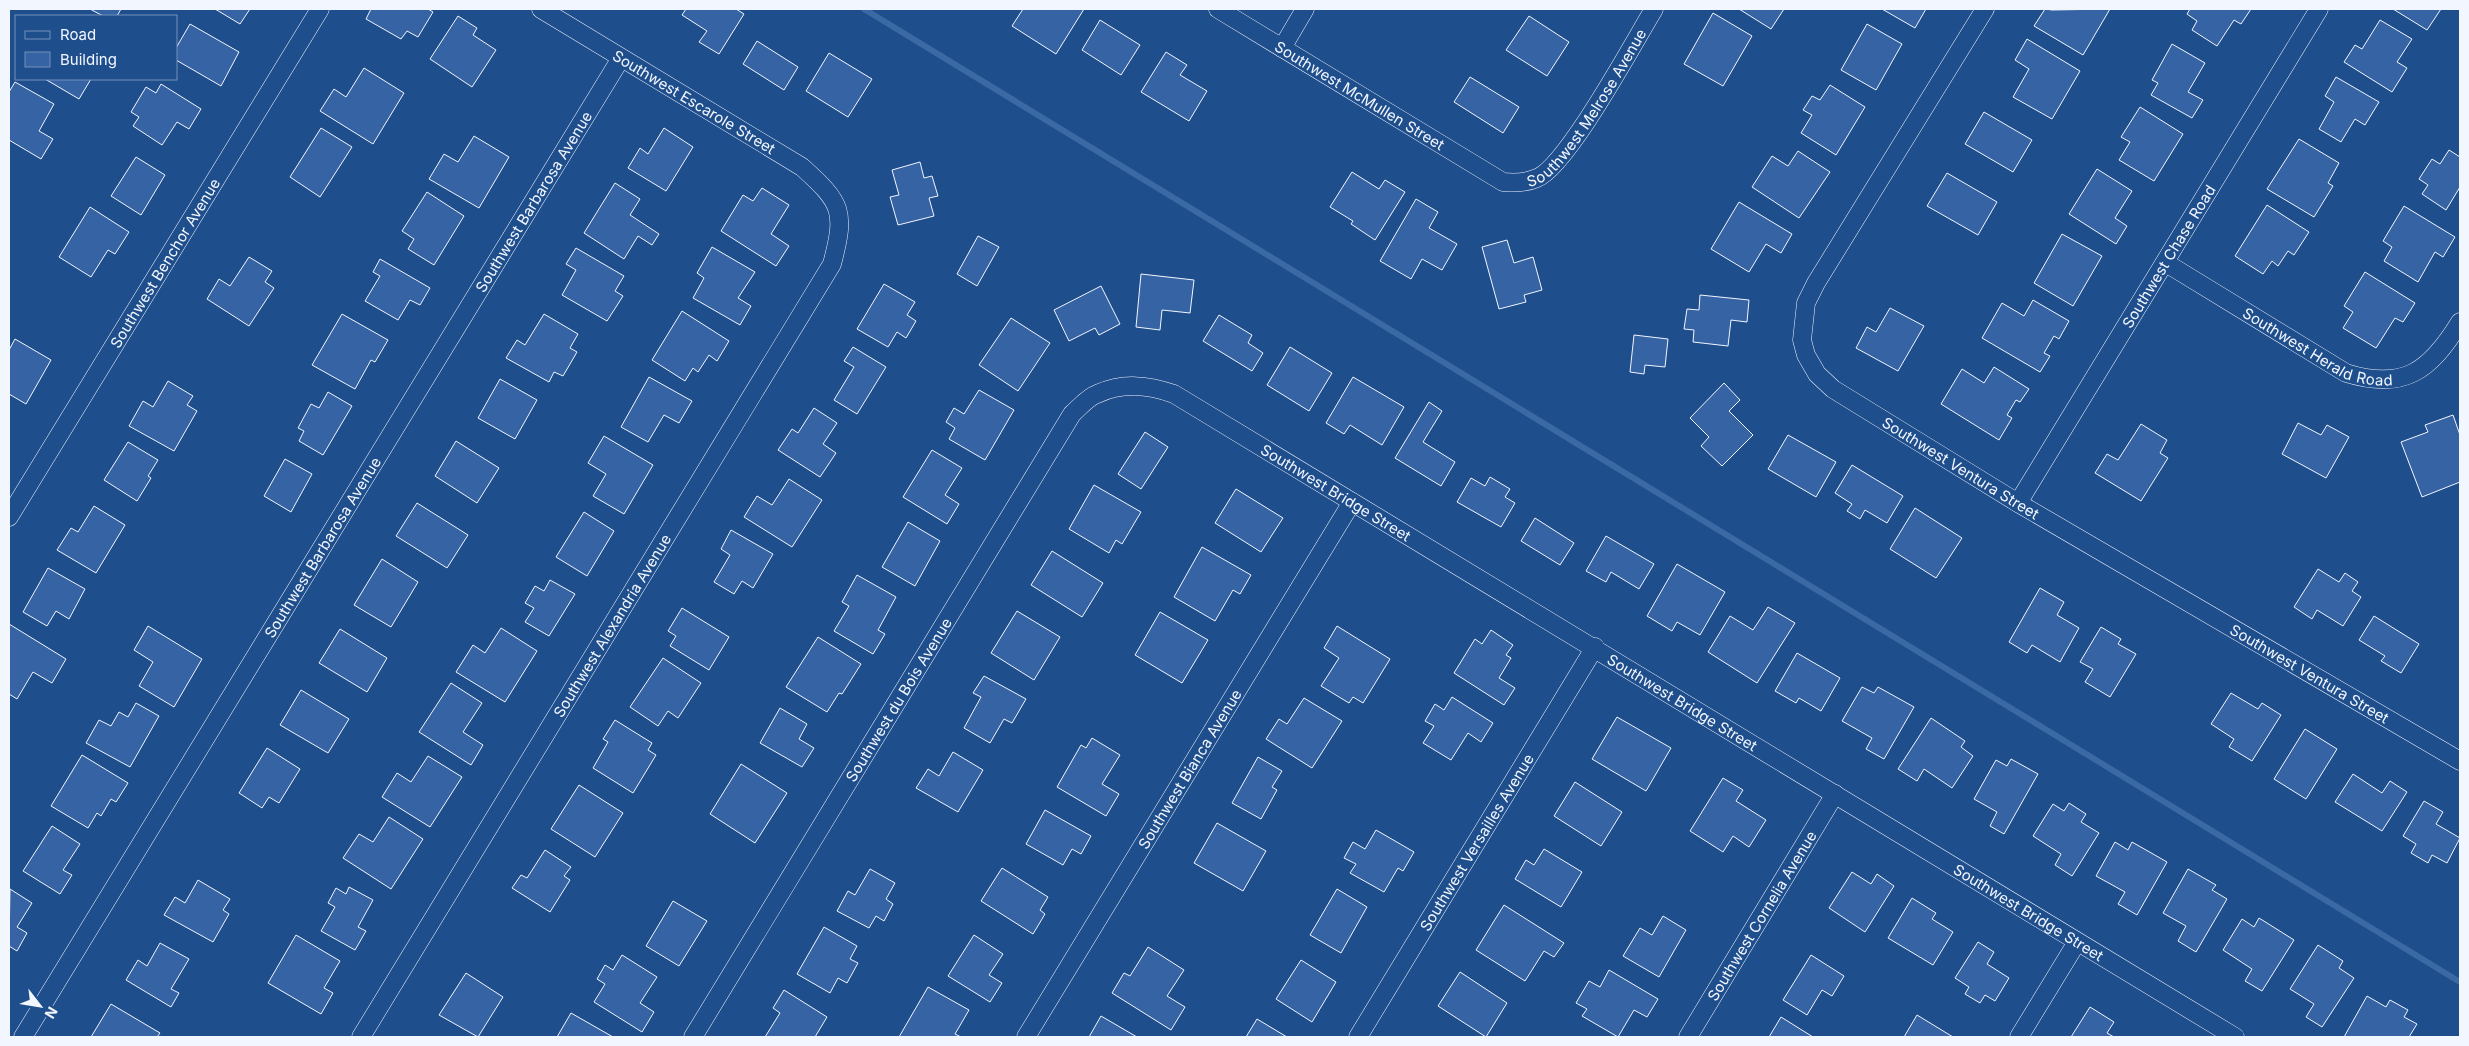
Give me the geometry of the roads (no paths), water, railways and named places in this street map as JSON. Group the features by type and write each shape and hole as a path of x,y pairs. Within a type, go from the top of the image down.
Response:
{"street":[{"name":"Southwest Benchor Avenue","path":"9,517 320,9"},
{"name":"Southwest Escarole Street","path":"541,9 802,167 827,189 837,206"},
{"name":"Southwest McMullen Street","path":"1218,9 1503,182"},
{"path":"1282,48 1306,9"},
{"name":"Southwest Melrose Avenue","path":"1503,182 1517,183 1538,178 1563,156 1654,9"},
{"name":"Southwest Chase Road","path":"2018,503 2166,263 2319,9"},
{"name":"Southwest Ventura Street","path":"1981,14 1816,283 1806,303 1802,340 1806,355 1817,374 1833,389 2018,503 2460,761"},
{"name":"Southwest Barbarosa Avenue","path":"23,1037 620,58"},
{"name":"Southwest Alexandria Avenue","path":"361,1037 832,264 840,233 837,206"},
{"name":"Southwest Herald Road","path":"2166,263 2346,372 2365,378 2386,381 2404,378 2421,370 2437,356 2460,322"},
{"name":"Southwest Bridge Street","path":"1125,385 1150,386 1174,394 1595,647 2235,1037"},
{"name":"Southwest du Bois Avenue","path":"692,1037 1072,414 1096,394 1125,385"},
{"name":"Southwest Bianca Avenue","path":"1026,1037 1352,502"},
{"name":"Southwest Versailles Avenue","path":"1358,1037 1595,647"},
{"name":"Southwest Cornelia Avenue","path":"1688,1037 1835,794"},
{"path":"2019,1037 2077,942"}],"waterway":[{"path":"864,9 2460,982"}]}
